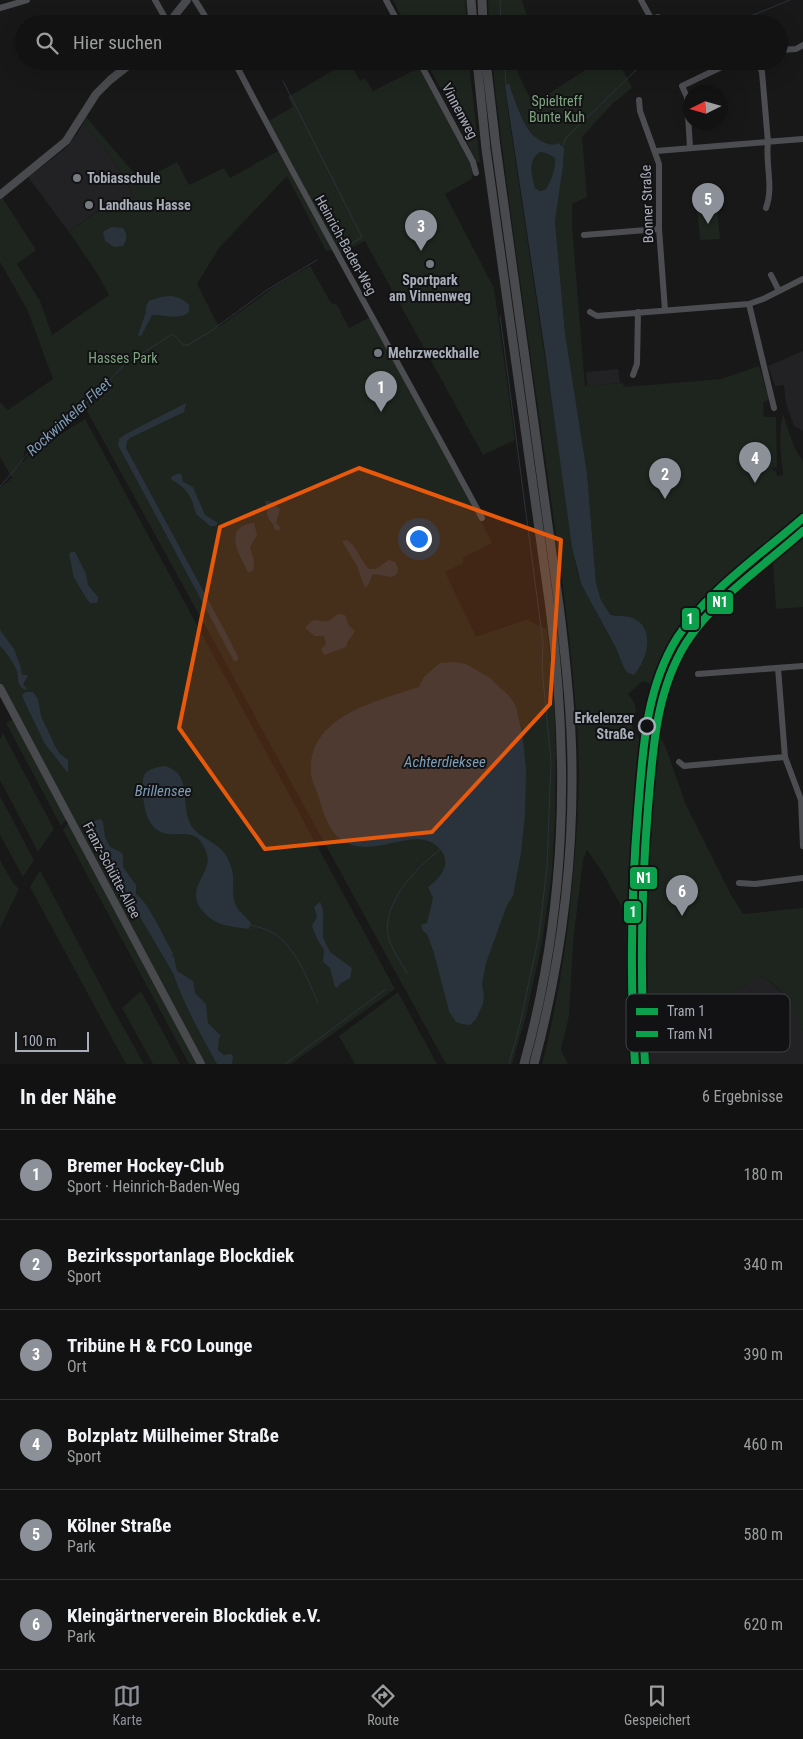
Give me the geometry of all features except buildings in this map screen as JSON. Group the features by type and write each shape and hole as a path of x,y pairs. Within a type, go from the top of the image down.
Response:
{"highway":[{"path":"472,0 473,15"},
{"path":"482,0 483,15"},
{"path":"478,70 486,149 552,618 562,730 562,808 556,894 542,991 524,1064"},
{"path":"487,70 559,605 568,678 571,726 572,810 568,866 556,967 534,1064"}],"main road":[{"path":"175,15 187,0"},
{"path":"0,195 63,145 96,94 124,70"},
{"name":"Franz-Schütte-Allee","path":"0,688 201,1064"}],"street":[{"path":"0,8 27,0"},
{"path":"155,0 163,15"},
{"path":"195,0 204,15"},
{"path":"386,0 394,15"},
{"path":"641,0 649,15"},
{"path":"788,49 803,46"},
{"name":"Heinrich-Baden-Weg","path":"239,70 336,254 381,332 482,518"},
{"name":"Vinnenweg","path":"424,70 473,162 476,173"},
{"path":"690,148 687,97 682,86 715,70"},
{"path":"761,70 768,142 770,197 766,208"},
{"name":"Bonner Straße","path":"638,100 640,111 656,151 659,164 659,229 665,310"},
{"path":"656,151 803,139"},
{"path":"584,235 659,229"},
{"path":"771,275 779,291"},
{"path":"590,312 596,316 749,304 803,279"},
{"path":"749,304 774,408"},
{"path":"633,375 637,364 638,312"},
{"path":"698,674 803,666"},
{"path":"778,668 785,757 802,800 803,846"},
{"path":"679,762 684,766 785,757"},
{"path":"739,883 756,884 803,878"}],"highlighted area":[{"path":"359,468 561,540 550,704 432,832 265,849 179,728 220,527"}],"shaded area":[{"name":"Tobiasschule","path":"83,124 126,179 133,196 108,214 102,207 69,232 28,177 66,148"},
{"path":"803,351 803,430 801,430 794,426 786,404 784,385 775,386 768,366"},
{"path":"618,369 620,383 587,386 586,372"},
{"path":"803,516 803,527 733,584 695,621 677,649 662,679 653,704 649,727 651,729 648,766 646,766 645,775 638,891 637,994 631,994 633,835 642,734 640,733 648,693 650,693 659,667 670,646 694,610 731,576"},
{"path":"763,977 782,993 731,994 755,979"},
{"path":"790,1003 796,1011 803,1031 803,1064 634,1064 633,1052 790,1052"}],"green space":[{"path":"393,0 465,0 466,15 400,15"},
{"path":"488,0 522,0 526,15 489,15"},
{"name":"Sportpark am Vinnenweg","path":"334,70 354,70 360,81 365,78 373,91 415,70 421,70 473,171 472,179 445,194 494,288 515,440 483,455 365,241 340,254 268,121 293,107 288,97"},
{"path":"431,70 470,70 480,162 476,162 459,124"},
{"name":"Spieltreff Bunte Kuh","path":"493,70 517,70 533,104 585,70 623,70 632,88 612,104 582,137 587,197 572,204 572,227 585,386 622,383 625,387 721,379 759,366 769,399 763,403 764,417 775,417 776,419 777,467 772,468 773,471 776,471 777,476 783,475 780,437 783,414 794,447 803,461 803,516 731,576 694,610 670,646 652,684 643,681 628,694 634,702 636,709 632,726 641,742 633,835 631,994 627,994 626,914 601,870 587,850 583,860 573,943 569,1016 561,1050 568,1064 542,1064 558,989 569,914 578,818 578,742 573,672 565,603","holes":["509,84 520,113 530,132 546,144 556,145 564,157 555,221 565,333 587,473 596,583 601,600 610,614 632,618 644,659 638,671 624,668 616,648 581,584 577,571 509,118 505,86"]},
{"name":"Hasses Park","path":"86,117 134,173 139,182 177,162 189,185 224,168 230,178 278,151 332,250 326,251 287,176 219,248 197,284 219,327 277,285 310,266 331,303 337,305 349,328 370,317 469,497 492,543 463,558 463,563 445,572 476,637 528,619 547,629 554,699 556,758 552,872 542,942 526,1016 512,1064 446,1064 86,409 68,421 69,424 25,450 22,463 31,453 85,419 395,989 291,1064 204,1064 0,683 0,488 12,478 0,457 0,402 8,410 53,379 27,309 0,262 0,199 2,197 36,250 17,264 40,301 52,335 109,295 97,273 69,232 103,207 108,214 133,196 126,179 83,124"},
{"path":"540,152 555,158 555,162 548,186 546,189 539,191 535,188 532,164 533,159"},
{"path":"717,208 720,239 700,240 697,209"},
{"path":"803,539 803,607 776,609 773,563"},
{"path":"14,719 67,818 61,826 6,723"},
{"path":"651,729 656,729 666,748 686,805 730,893 743,914 803,908 803,1031 790,1004 790,994 784,994 763,977 755,979 731,994 637,994 640,872 646,765 648,765"},
{"path":"3,733 54,829 38,852 0,780 0,739"},
{"path":"0,796 34,860 23,877 0,835"},
{"path":"69,822 199,1064 189,1064 63,830"},
{"path":"0,860 13,883 19,889 0,928"},
{"path":"40,870 144,1064 126,1064 30,887"},
{"path":"141,991 180,1064 153,1064 122,1008"},
{"path":"398,992 437,1064 355,1064 339,1036"},
{"path":"629,1052 633,1052 634,1064 630,1064"}],"water":[{"path":"509,83 522,117 533,135 546,143 559,143 564,148 555,221 565,333 587,473 596,583 601,600 610,614 633,618 645,629 647,645 643,662 634,675 628,673 624,668 616,648 581,584 572,547 505,86","holes":["540,152 555,158 555,166 546,189 540,191 535,188 532,164"]},
{"path":"111,227 123,228 126,237 123,246 114,247 105,241 103,232"},
{"path":"171,296 187,303 189,305 189,312 176,317 152,315 141,336 138,335 149,301"},
{"path":"186,403 184,412 130,438 127,441 126,448 227,635 238,657 236,661 234,661 118,445 119,439 126,434"},
{"path":"181,474 183,482 193,487 205,515 218,523 216,526 210,526 196,514 188,494 172,480 171,477"},
{"path":"265,501 270,501 280,509 276,523 280,527 279,531 274,529 273,524 268,518"},
{"path":"254,523 257,535 250,547 254,561 253,571 248,572 238,550 236,535 238,530 244,525"},
{"path":"347,540 354,546 369,569 376,569 389,560 395,562 398,568 397,574 392,577 373,574 365,588 357,566 342,541"},
{"path":"75,552 86,574 88,585 98,597 97,603 90,603 74,577 69,554"},
{"path":"338,614 345,615 349,626 355,631 346,647 324,655 321,649 326,644 324,636 315,636 306,627 314,620 328,621"},
{"path":"0,630 14,649 22,675 28,675 23,685 27,688 25,690 19,684 14,665 0,646"},
{"name":"Achterdieksee","path":"454,662 466,664 490,678 509,696 516,706 523,739 526,771 525,815 521,853 513,896 507,905 486,963 482,984 483,1004 476,1019 470,1025 456,1022 449,1011 434,953 427,934 423,931 421,925 427,923 433,898 428,887 443,870 445,865 444,855 440,849 430,842 419,839 367,847 354,846 342,840 333,831 326,819 311,772 313,753 321,737 333,724 366,705 419,687 424,677 440,663"},
{"path":"26,692 33,692 38,699 41,716 55,746 60,754 68,760 68,773 45,744 22,695"},
{"name":"Brillensee","path":"165,766 179,775 182,781 187,813 192,827 196,832 219,847 227,857 233,875 234,901 238,909 251,923 249,929 221,924 209,918 199,906 196,890 208,861 201,842 195,836 187,834 161,832 150,822 144,806 143,778 150,770"},
{"path":"100,819 103,822 105,837 110,847 121,852 123,855 123,867 136,885 136,894 146,905 173,953 172,956 174,957 177,971 193,981 195,993 206,1004 208,1023 221,1036 219,1038 218,1050 224,1055 231,1054 233,1057 232,1064 217,1064 205,1042 173,973 117,878 92,830 92,822"},
{"path":"320,902 323,910 323,936 325,942 330,952 352,968 350,978 337,988 335,987 330,968 323,962 324,950 312,926 317,917 314,907"}],"waterway":[{"path":"500,0 501,15"},
{"path":"753,15 790,0"},
{"path":"505,70 506,85"},
{"path":"562,147 566,138 637,70"},
{"name":"Rockwinkeler Fleet","path":"283,81 362,237 341,250"},
{"name":"Rockwinkeler Fleet","path":"0,487 33,447 102,390 125,364 173,334 184,345 188,345 211,331 267,290 317,260"},
{"path":"500,316 541,627 543,645 542,668 551,761 547,867 539,935 520,1024 509,1064"},
{"path":"407,973 390,942 387,929 389,916 394,902 410,877 441,849"},
{"path":"250,925 271,932 281,938 288,946 300,964 318,1003"},
{"path":"285,1064 386,989"}],"tram line":[{"name":"1","path":"632,994 633,905 642,766 647,721 658,679 666,658 677,638 703,605 736,574 803,518"},
{"name":"N1","path":"642,994 644,871 648,807 657,723 668,682 686,643 697,627 725,597 803,531"},
{"name":"1","path":"634,1052 635,1064"},
{"name":"N1","path":"644,1052 645,1063"}],"place":[{"name":"Tobiasschule","path":"77,178"},
{"name":"Landhaus Hasse","path":"89,205"},
{"name":"Kölner Straße","path":"708,224"},
{"name":"Tribüne H & FCO Lounge","path":"421,251"},
{"name":"Sportpark am Vinnenweg","path":"430,264"},
{"name":"Mehrzweckhalle","path":"378,353"},
{"name":"Bremer Hockey-Club","path":"381,412"},
{"name":"Bolzplatz Mülheimer Straße","path":"755,483"},
{"name":"Bezirkssportanlage Blockdiek","path":"665,499"},
{"name":"Erkelenzer Straße","path":"647,726"},
{"name":"Kleingärtnerverein Blockdiek e.V.","path":"682,916"}]}
